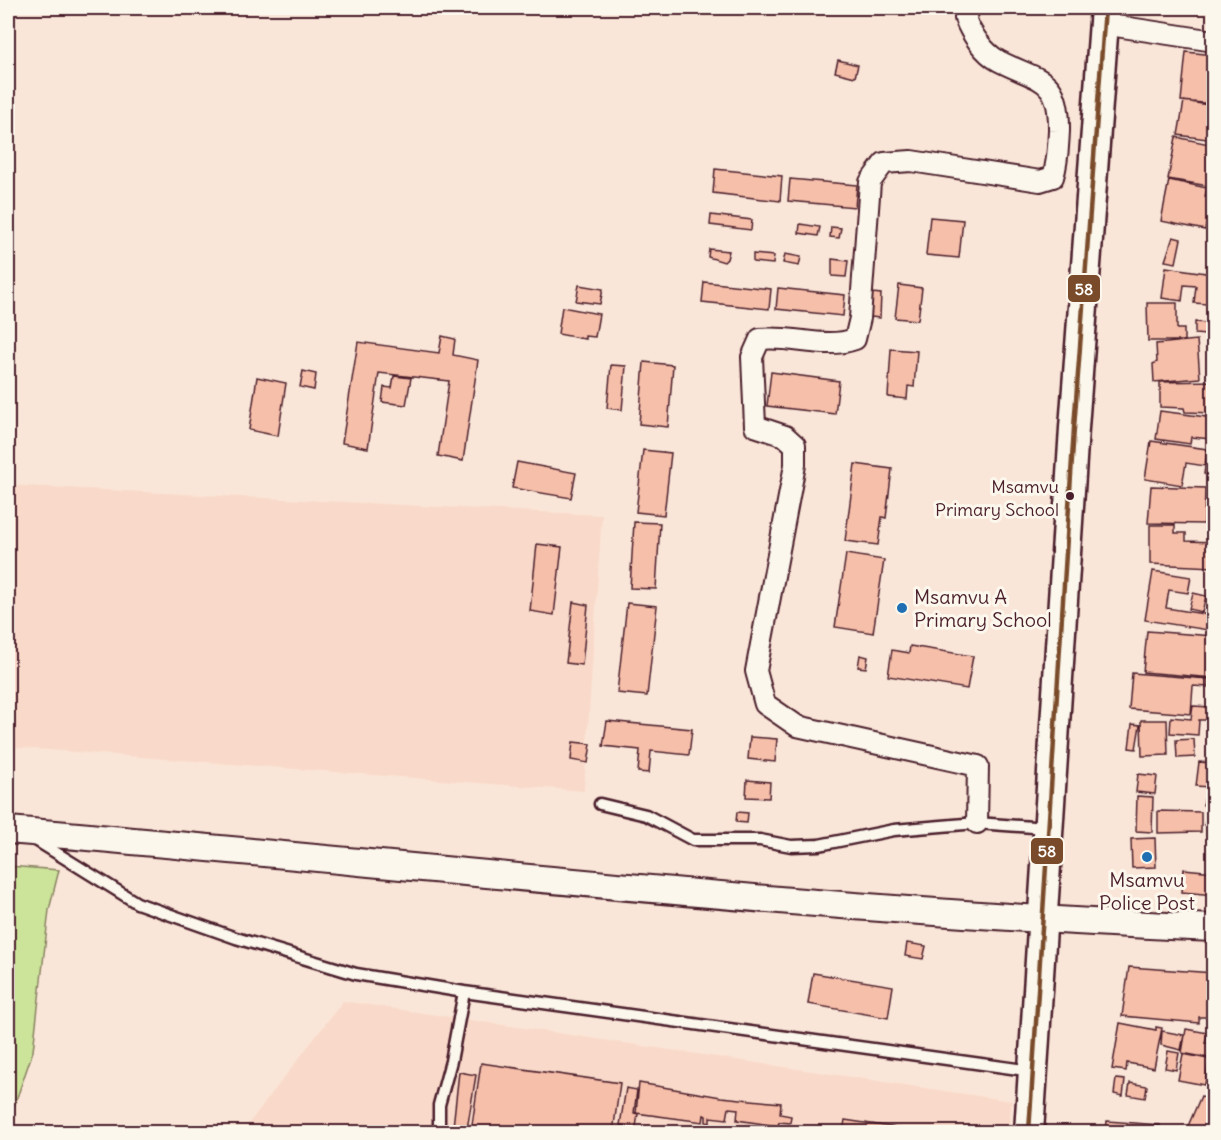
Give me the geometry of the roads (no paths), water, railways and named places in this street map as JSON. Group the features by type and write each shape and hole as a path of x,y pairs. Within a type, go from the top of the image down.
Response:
{"main road":[{"path":"1029,1132 1045,921 1074,428 1104,16"}],"street":[{"path":"970,8 964,18 972,35 997,60 1038,77 1054,92 1059,113 1058,162 1053,177 1040,181 911,161 884,164 870,182 860,318 855,339 838,345 781,336 760,339 752,357 754,426 785,436 795,445 795,465 756,671 765,704 797,726 978,766 978,824"},
{"path":"1104,16 1214,41"},
{"path":"15,831 395,867 1045,921 1214,928"}],"lane":[{"path":"600,804 646,815 693,840 760,840 790,846 819,845 894,830 978,824 1050,829"},
{"path":"15,831 137,903 191,924 356,974 464,992 1035,1071"},
{"path":"439,1132 439,1105 452,1061 464,992"}],"place":[{"name":"Msamvu Primary School","path":"1070,496"},
{"name":"Msamvu A Primary School","path":"902,608"},
{"name":"Msamvu Police Post","path":"1147,857"}]}
